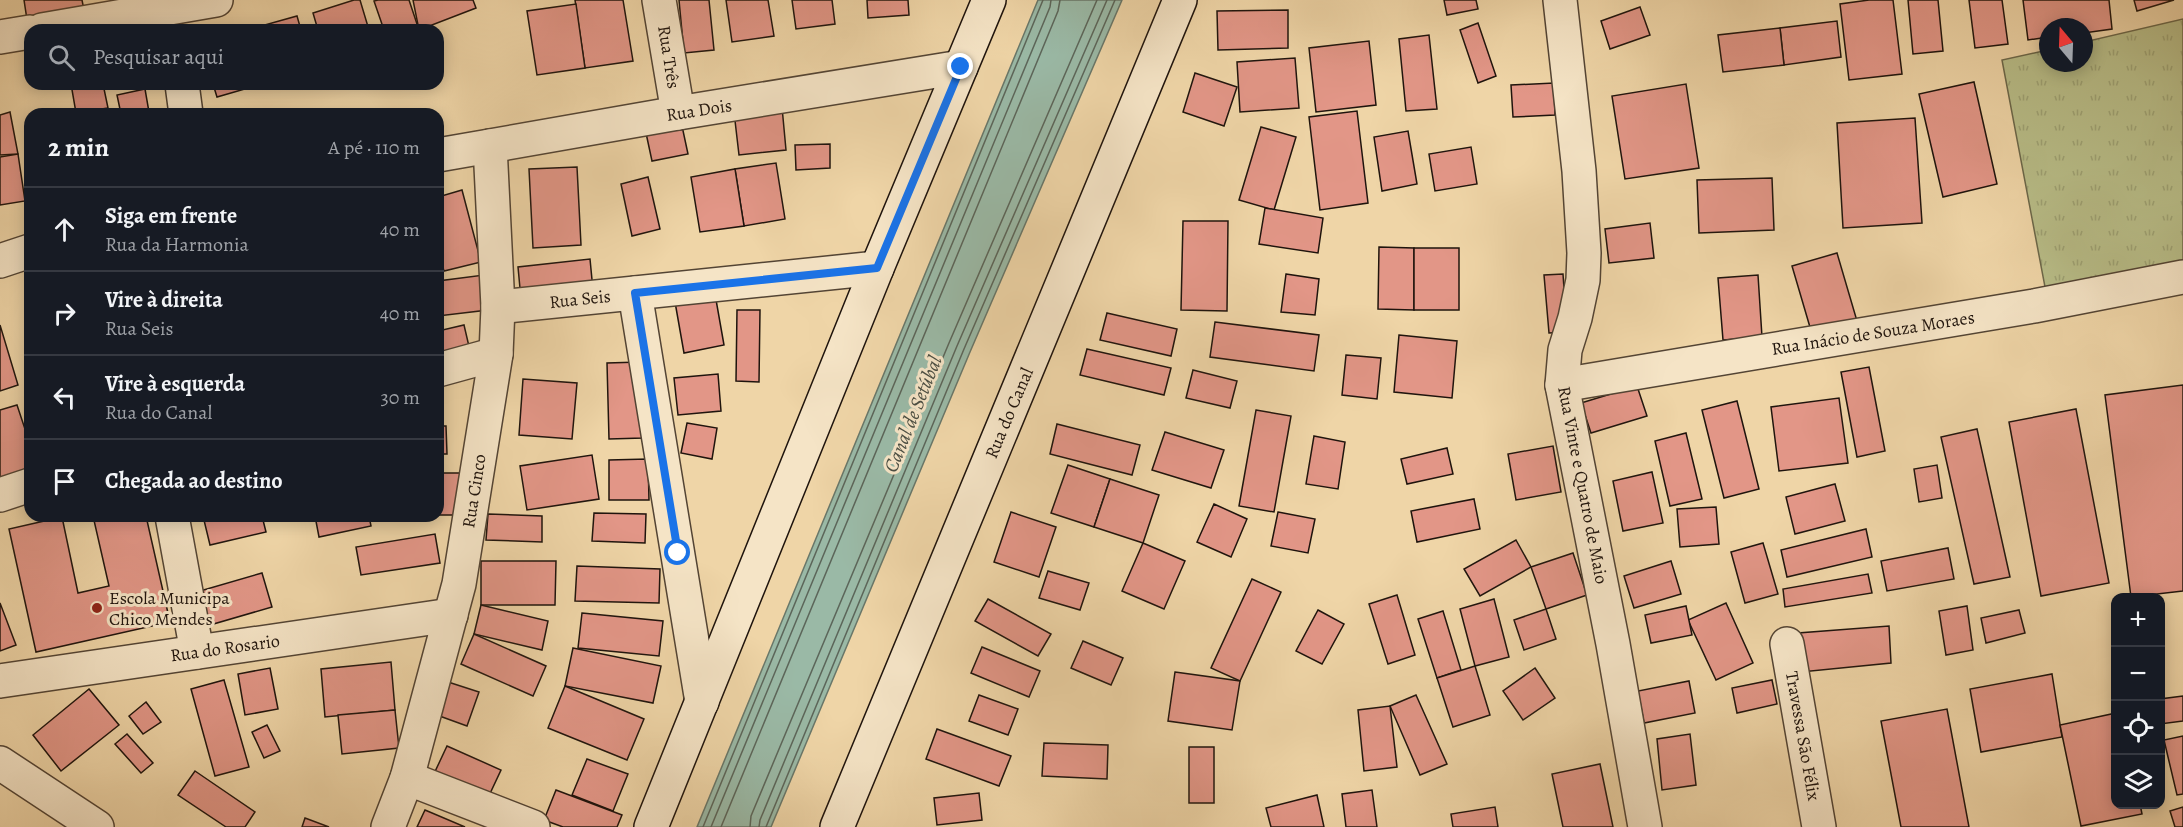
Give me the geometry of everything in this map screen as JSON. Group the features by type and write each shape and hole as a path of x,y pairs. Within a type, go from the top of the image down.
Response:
{"street":[{"path":"88,24 171,13 216,0"},
{"name":"Rua Três","path":"659,0 678,113"},
{"path":"651,827 877,268 989,0"},
{"name":"Rua do Canal","path":"837,827 1180,0"},
{"name":"Rua Vinte e Quatro de Maio","path":"1560,0 1579,171 1584,253 1583,280 1575,318 1564,350 1562,385 1613,644 1645,827"},
{"path":"0,37 24,33"},
{"name":"Rua Dois","path":"444,154 961,67"},
{"path":"183,90 185,108"},
{"name":"Rua Cinco","path":"388,827 407,778 459,584 496,354 498,307 490,146"},
{"path":"0,261 24,253"},
{"name":"Rua Seis","path":"498,307 877,268"},
{"name":"Rua Inácio de Souza Moraes","path":"1562,385 2034,306 2183,277"},
{"path":"635,293 702,702"},
{"path":"444,368 496,354"},
{"path":"0,495 24,487"},
{"path":"173,522 197,652"},
{"name":"Rua do Rosario","path":"0,681 451,615"},
{"name":"Travessa São Félix","path":"1787,644 1819,827"},
{"path":"0,763 97,827"},
{"path":"407,778 532,827"}],"green space":[{"path":"2183,19 2183,263 2045,287 2002,60 2039,52 2039,72 2093,72 2093,40"}],"water":[{"name":"Canal de Setúbal","path":"1038,0 1122,0 970,352 771,827 697,827"}],"building":[{"path":"24,0 82,0 85,15 28,24"},
{"path":"360,0 367,24 316,24 313,13"},
{"path":"409,0 417,24 382,24 374,1"},
{"path":"413,0 473,0 476,8 435,24 418,24"},
{"path":"575,0 623,0 633,61 585,68"},
{"path":"679,0 709,0 714,50 684,53"},
{"path":"726,0 768,0 774,36 732,42"},
{"path":"792,0 832,0 835,24 796,29"},
{"path":"867,0 908,0 909,15 868,18"},
{"path":"1444,0 1476,0 1478,9 1447,15"},
{"path":"1869,0 1893,0 1902,74 1849,80 1840,4"},
{"path":"1908,0 1938,0 1943,51 1913,54"},
{"path":"1969,0 2002,0 2008,44 1975,48"},
{"path":"2023,0 2109,0 2112,29 2093,32 2093,18 2039,18 2039,38 2028,40"},
{"path":"2134,0 2174,0 2137,11"},
{"path":"576,4 585,68 537,75 527,11"},
{"path":"1640,7 1650,35 1610,49 1601,21"},
{"path":"1288,10 1288,48 1218,50 1217,11"},
{"path":"297,16 299,24 268,24"},
{"path":"1837,21 1841,57 1784,65 1780,28"},
{"path":"1478,23 1496,76 1478,83 1460,30"},
{"path":"1780,28 1784,65 1723,72 1718,35"},
{"path":"1429,35 1437,109 1406,111 1399,39"},
{"path":"1369,41 1376,105 1316,112 1309,48"},
{"path":"1295,58 1299,108 1240,112 1237,62"},
{"path":"1195,73 1237,87 1224,126 1183,112"},
{"path":"1974,82 1997,184 1943,197 1919,94"},
{"path":"1554,83 1555,115 1513,117 1511,85"},
{"path":"1686,84 1699,168 1625,179 1612,96"},
{"path":"72,90 104,90 108,108 75,108"},
{"path":"145,90 148,108 120,108 117,95"},
{"path":"215,90 241,90 217,97"},
{"path":"782,107 786,150 739,155 734,112"},
{"path":"1357,111 1368,203 1320,210 1309,117"},
{"path":"10,112 18,154 0,155 0,115"},
{"path":"1915,118 1922,223 1843,228 1837,123"},
{"path":"682,126 688,154 652,161 646,133"},
{"path":"1261,127 1296,137 1274,210 1239,200"},
{"path":"1408,131 1417,184 1382,191 1374,137"},
{"path":"830,144 830,168 796,170 795,145"},
{"path":"1471,147 1477,184 1435,191 1429,154"},
{"path":"18,154 24,201 0,205 0,157"},
{"path":"776,163 785,219 744,226 735,169"},
{"path":"577,167 581,245 533,248 529,169"},
{"path":"735,169 744,226 700,232 691,177"},
{"path":"648,177 660,229 632,236 621,184"},
{"path":"1772,178 1774,230 1699,233 1697,180"},
{"path":"462,190 481,262 444,271 444,195"},
{"path":"1265,208 1323,218 1318,253 1259,244"},
{"path":"1183,221 1228,221 1227,311 1181,310"},
{"path":"1650,223 1654,258 1609,263 1605,229"},
{"path":"1379,247 1414,248 1414,310 1378,309"},
{"path":"1414,248 1459,248 1459,310 1414,310"},
{"path":"1837,253 1857,321 1812,334 1792,266"},
{"path":"590,259 593,290 521,299 518,267"},
{"path":"1286,274 1319,279 1315,315 1281,312"},
{"path":"1563,274 1567,332 1549,333 1544,275"},
{"path":"484,275 488,310 444,315 444,280"},
{"path":"1758,275 1762,337 1723,340 1718,278"},
{"path":"715,294 724,345 684,353 675,302"},
{"path":"737,310 760,310 759,382 736,381"},
{"path":"1107,313 1177,329 1171,356 1100,340"},
{"path":"1215,322 1319,335 1314,371 1210,357"},
{"path":"0,325 18,385 0,391"},
{"path":"464,325 471,355 444,362 444,330"},
{"path":"1399,335 1457,341 1452,398 1394,392"},
{"path":"1087,349 1171,368 1164,395 1080,375"},
{"path":"1346,355 1381,358 1377,399 1342,395"},
{"path":"640,362 643,438 609,439 607,363"},
{"path":"1869,367 1885,451 1857,457 1841,372"},
{"path":"1193,370 1237,381 1230,408 1186,398"},
{"path":"718,374 721,411 678,415 674,378"},
{"path":"523,379 577,383 572,439 519,435"},
{"path":"2183,385 2183,591 2130,593 2105,395"},
{"path":"1637,386 1647,416 1591,433 1581,403"},
{"path":"1839,398 1848,463 1779,471 1771,407"},
{"path":"1737,401 1759,489 1724,498 1702,410"},
{"path":"17,405 24,426 24,482 0,489 0,410"},
{"path":"2076,409 2109,583 2041,596 2009,422"},
{"path":"1256,410 1291,416 1274,512 1239,506"},
{"path":"687,423 717,428 712,459 681,453"},
{"path":"1057,424 1140,445 1132,475 1050,454"},
{"path":"444,426 446,426 447,454 444,454"},
{"path":"1977,429 2010,577 1974,584 1941,437"},
{"path":"1165,432 1224,450 1211,488 1152,470"},
{"path":"1686,433 1702,499 1670,506 1655,441"},
{"path":"1314,436 1345,442 1338,489 1306,484"},
{"path":"1553,446 1561,492 1516,500 1508,454"},
{"path":"1447,448 1453,474 1407,484 1401,459"},
{"path":"592,455 599,499 527,510 520,466"},
{"path":"648,459 649,500 609,500 609,460"},
{"path":"1068,465 1110,479 1094,527 1051,513"},
{"path":"1937,465 1942,498 1919,502 1914,469"},
{"path":"1652,472 1663,523 1623,531 1613,481"},
{"path":"444,473 460,473 460,515 444,515"},
{"path":"1110,479 1159,495 1143,543 1094,527"},
{"path":"1835,484 1845,521 1795,534 1786,497"},
{"path":"1474,499 1480,529 1417,542 1411,511"},
{"path":"1214,504 1247,519 1231,557 1197,542"},
{"path":"1716,507 1719,544 1680,547 1677,509"},
{"path":"1011,512 1056,527 1039,577 994,562"},
{"path":"1278,512 1315,519 1308,553 1271,546"},
{"path":"594,513 646,514 645,543 592,541"},
{"path":"488,514 542,516 542,542 486,540"},
{"path":"40,522 63,522 78,593 109,586 94,522 147,522 170,622 36,652 9,529"},
{"path":"204,522 264,522 266,532 210,545"},
{"path":"316,522 370,522 371,526 319,537"},
{"path":"1866,529 1872,557 1787,577 1781,550"},
{"path":"435,534 440,563 361,575 356,547"},
{"path":"1516,540 1531,567 1480,596 1464,569"},
{"path":"1143,543 1185,561 1164,609 1122,591"},
{"path":"1763,543 1778,594 1745,603 1731,552"},
{"path":"1948,548 1954,579 1887,591 1881,561"},
{"path":"1573,553 1587,595 1546,609 1531,567"},
{"path":"481,561 556,561 555,605 481,605"},
{"path":"1671,561 1681,594 1634,608 1624,576"},
{"path":"577,566 660,569 659,603 575,601"},
{"path":"1048,571 1089,583 1080,610 1039,598"},
{"path":"262,573 272,607 210,625 200,591"},
{"path":"1868,574 1872,593 1785,607 1783,589"},
{"path":"1252,579 1281,592 1240,681 1211,668"},
{"path":"1397,595 1415,655 1388,664 1369,604"},
{"path":"988,599 1051,634 1038,656 975,621"},
{"path":"1494,599 1509,657 1475,666 1460,609"},
{"path":"0,603 16,645 0,651"},
{"path":"1726,603 1753,663 1716,680 1688,620"},
{"path":"481,605 548,621 542,650 474,634"},
{"path":"1686,606 1692,635 1651,643 1645,615"},
{"path":"1967,606 1973,650 1946,655 1939,611"},
{"path":"1546,609 1556,639 1524,650 1514,620"},
{"path":"1318,610 1344,624 1322,664 1296,651"},
{"path":"2019,610 2025,633 1986,643 1981,618"},
{"path":"1443,611 1461,670 1437,678 1418,619"},
{"path":"582,613 663,621 659,656 578,648"},
{"path":"1889,626 1891,663 1801,672 1798,633"},
{"path":"474,634 546,666 533,696 461,664"},
{"path":"1083,641 1123,658 1111,685 1071,668"},
{"path":"982,647 1040,671 1029,697 971,673"},
{"path":"573,648 661,666 653,703 565,686"},
{"path":"391,662 395,710 325,717 321,669"},
{"path":"1475,666 1490,715 1453,727 1437,678"},
{"path":"270,668 278,709 245,715 238,674"},
{"path":"1535,668 1555,698 1523,720 1503,691"},
{"path":"1175,672 1240,681 1232,730 1168,721"},
{"path":"2052,674 2062,737 1981,752 1970,689"},
{"path":"224,680 249,767 215,776 191,689"},
{"path":"1772,680 1777,704 1737,713 1732,688"},
{"path":"445,681 479,692 467,726 434,714"},
{"path":"1689,681 1695,713 1644,723 1638,691"},
{"path":"565,686 644,719 627,760 548,728"},
{"path":"89,689 119,725 61,771 33,735"},
{"path":"979,695 1018,709 1008,735 969,721"},
{"path":"1416,695 1447,764 1420,775 1390,706"},
{"path":"2183,696 2183,721 2165,723 2165,698"},
{"path":"146,702 161,722 143,734 129,716"},
{"path":"1390,706 1397,767 1364,771 1358,710"},
{"path":"1947,709 1969,827 1901,827 1881,721"},
{"path":"395,710 399,748 342,754 338,715"},
{"path":"2111,714 2111,809 2141,809 2142,814 2081,826 2060,725"},
{"path":"267,725 280,751 264,758 252,732"},
{"path":"937,729 1011,756 999,786 926,759"},
{"path":"127,734 153,763 141,773 115,744"},
{"path":"1690,734 1696,785 1662,790 1657,739"},
{"path":"2183,736 2183,794 2177,795 2165,740"},
{"path":"1044,743 1108,745 1107,779 1042,776"},
{"path":"447,746 501,770 486,802 432,778"},
{"path":"1189,747 1214,747 1214,803 1189,803"},
{"path":"587,759 628,774 613,811 572,795"},
{"path":"1600,764 1613,827 1563,827 1552,774"},
{"path":"195,771 255,812 245,827 226,827 178,795"},
{"path":"556,790 622,815 617,827 563,827 544,820"},
{"path":"1372,790 1377,827 1346,827 1342,794"},
{"path":"979,793 982,820 937,825 934,798"},
{"path":"1317,795 1324,827 1271,827 1266,808"},
{"path":"1495,807 1498,827 1453,827 1451,814"},
{"path":"2183,807 2183,827 2175,827 2170,811"},
{"path":"425,810 465,827 417,827"},
{"path":"305,818 329,827 302,827"}],"place":[{"name":"Escola Municipa Chico Mendes","path":"97,608"}],"route":[{"path":"678,553 635,293 877,268 961,67"}]}
